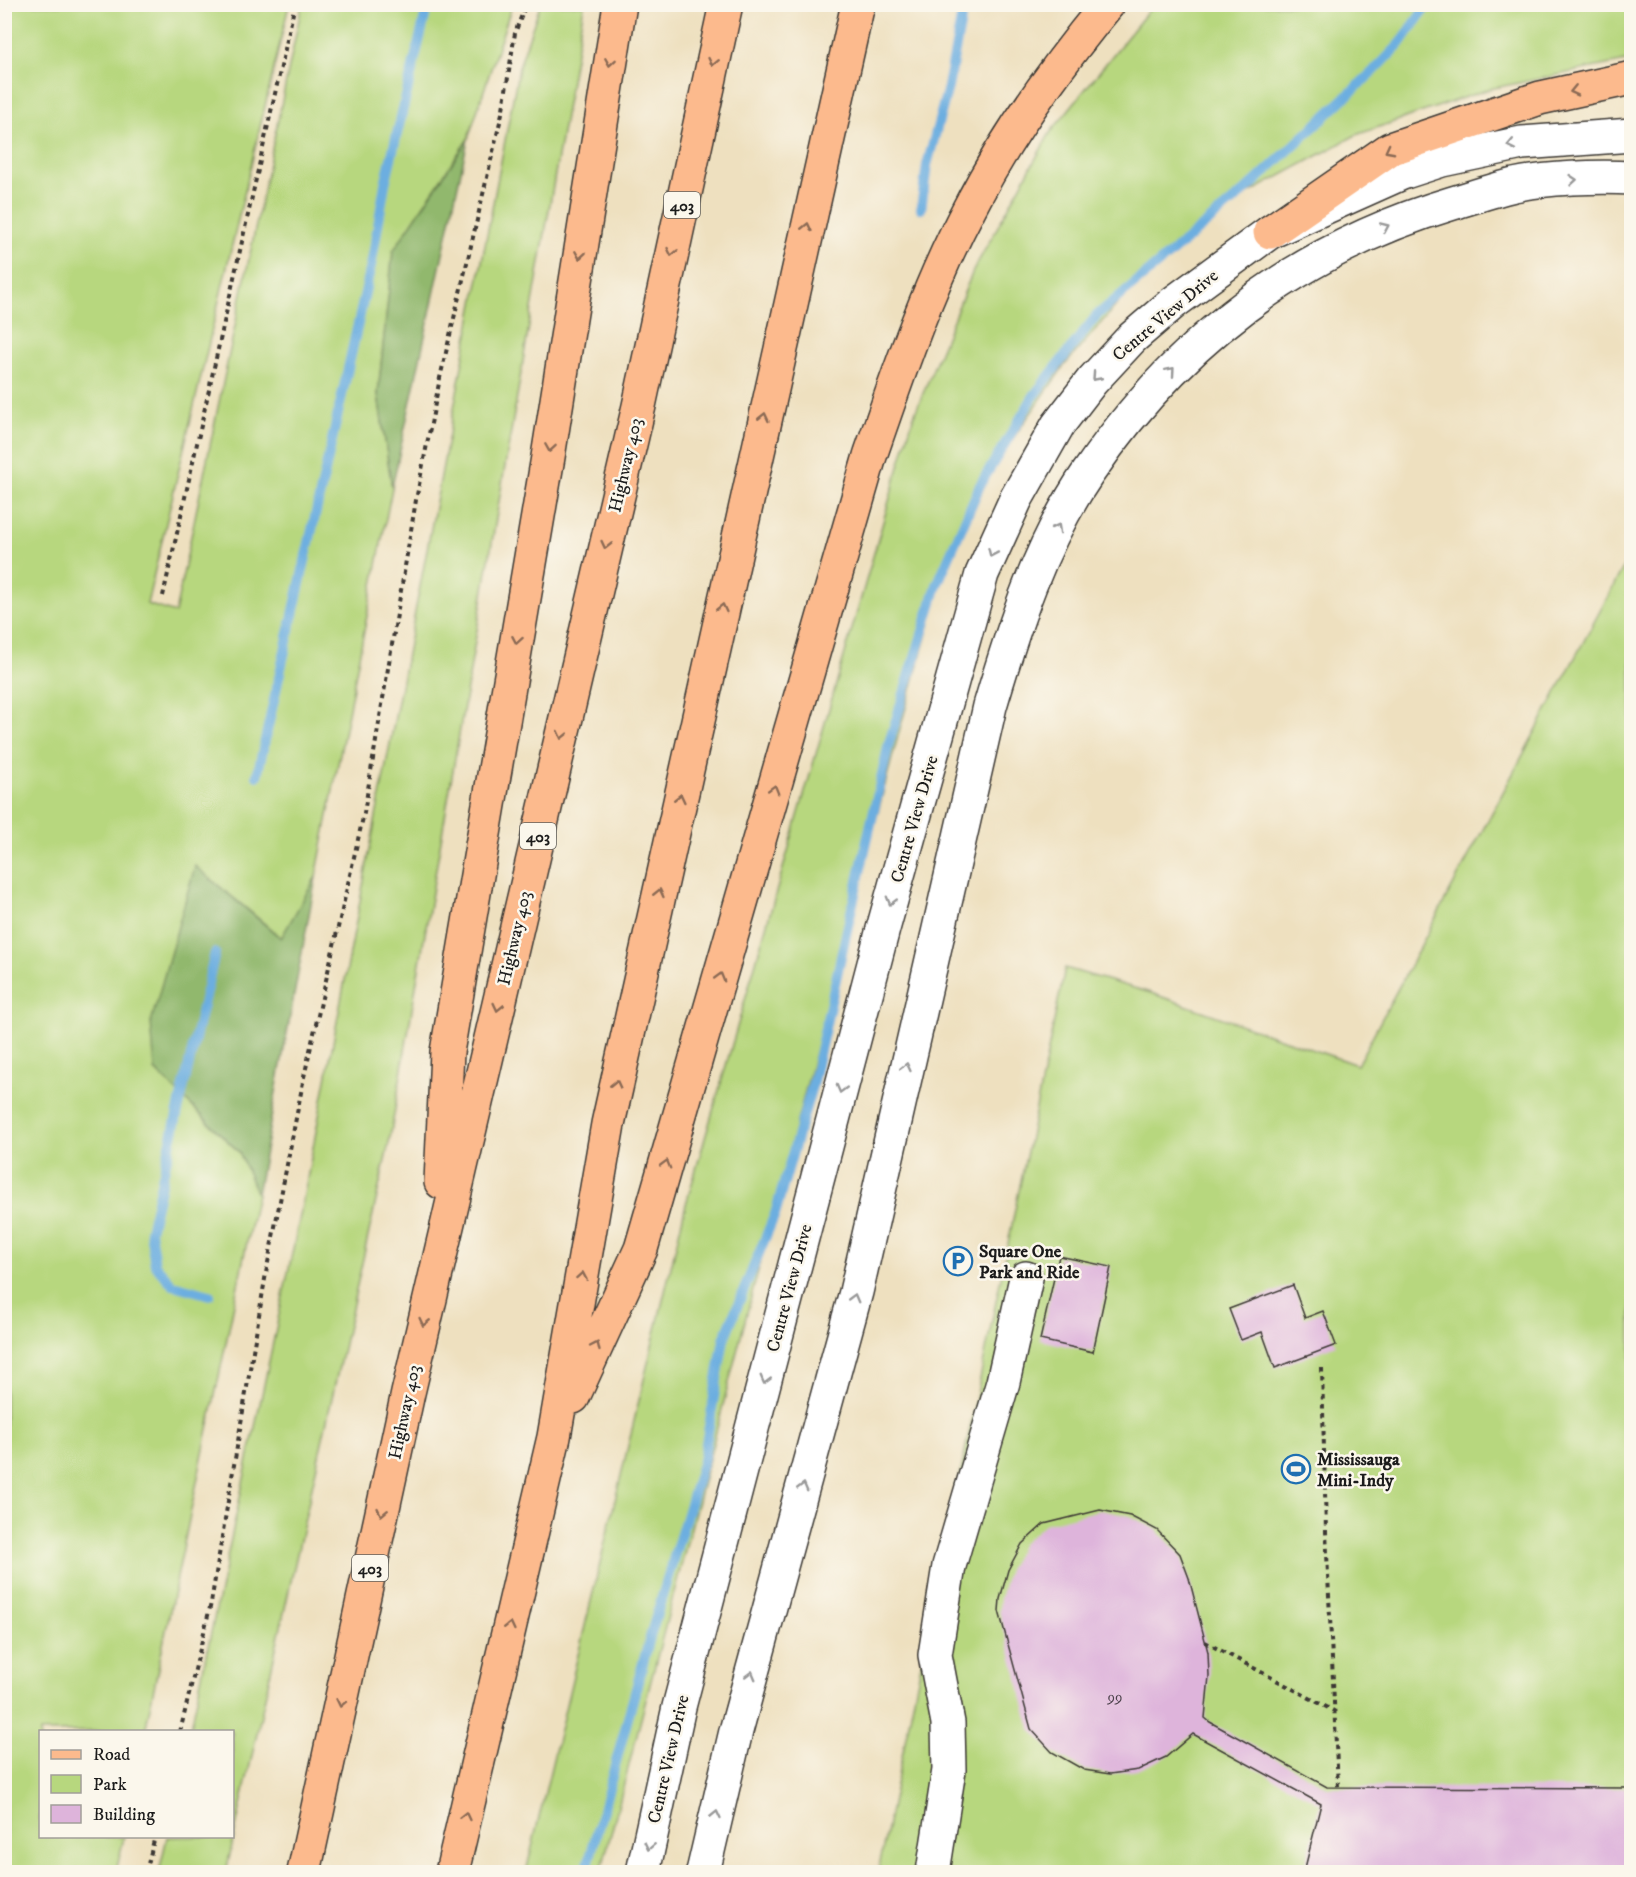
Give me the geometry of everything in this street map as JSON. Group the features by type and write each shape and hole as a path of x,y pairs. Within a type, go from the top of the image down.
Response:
{"main road":[{"path":"438,1265 447,1052 548,457 620,4"},
{"name":"Highway 403","path":"304,1872 438,1265 639,406 726,4"},
{"path":"452,1872 554,1437 608,1124 858,4"},
{"path":"554,1437 641,1250 870,456 895,382 933,288 970,206 1044,87 1108,4"},
{"path":"1270,232 1390,149 1540,99 1632,78"}],"street":[{"name":"Centre View Drive","path":"643,1872 685,1683 880,941 982,574 1016,499 1058,424 1092,381 1132,338 1173,303 1270,232 1402,173 1442,160 1522,143 1632,135"},
{"path":"703,1872 736,1731 856,1292 990,706 1015,620 1051,540 1087,474 1180,360 1271,286 1332,251 1410,216 1515,185 1609,177 1632,178"},
{"path":"933,1872 949,1770 948,1723 935,1655 949,1566 1003,1382 1026,1278"}],"path":[{"path":"163,596 295,4"},
{"path":"180,1730 212,1603 266,1273 303,1077 364,813 416,500 440,378 503,109 515,33 526,4"},
{"path":"1322,1368 1326,1532 1338,1787"},
{"path":"1205,1642 1335,1711"},
{"path":"146,1872 154,1838"}],"green space":[{"path":"5,5 289,5 147,604 175,613 302,5 512,5 468,139 393,252 378,394 392,488 316,877 282,938 196,867 155,1070 239,1152 257,1194 145,1730 39,1730 39,1838 124,1838 116,1872 5,1872"},
{"path":"540,5 584,5 390,1138 234,1836 234,1730 190,1730 299,1221 519,67"},
{"path":"1153,5 1631,5 1631,60 1489,89 1356,135 1240,198 1149,267 1064,366 992,468 940,587 896,743 601,1872 526,1872 686,1204 913,418 973,271 1050,133"},
{"path":"468,139 392,488 378,394 393,251"},
{"name":"Mississauga Mini-Indy","path":"1631,553 1631,1872 878,1872 1065,968 1151,993 1357,1065"},
{"path":"195,866 281,938 316,877 257,1194 239,1152 155,1070 151,1022"},
{"path":"167,1838 234,1838 226,1872 159,1872"}],"building":[{"path":"1059,1256 1111,1267 1093,1352 1040,1340"},
{"path":"1293,1285 1305,1318 1323,1311 1336,1345 1275,1368 1262,1332 1241,1340 1229,1309"},
{"path":"1100,1510 1130,1516 1157,1530 1180,1554 1189,1578 1208,1652 1209,1676 1205,1718 1210,1722 1327,1787 1632,1788 1632,1872 1304,1872 1321,1804 1193,1734 1166,1757 1138,1770 1110,1774 1084,1770 1052,1752 1031,1729 999,1611 1000,1599 1008,1570 1022,1544 1044,1524"}],"waterway":[{"path":"257,776 372,261 385,184 428,4"},
{"path":"921,209 927,165 948,87 964,4"},
{"path":"703,1461 724,1339 775,1214 812,1086 889,743 937,585 980,485 1035,394 1097,315 1246,190 1379,66 1401,43 1428,4"},
{"path":"210,1295 173,1285 155,1265 150,1231 215,953"},
{"path":"586,1872 652,1630 705,1454"}],"place":[{"name":"Square One Park and Ride","path":"958,1261"},
{"name":"Mississauga Mini-Indy","path":"1296,1469"}]}
